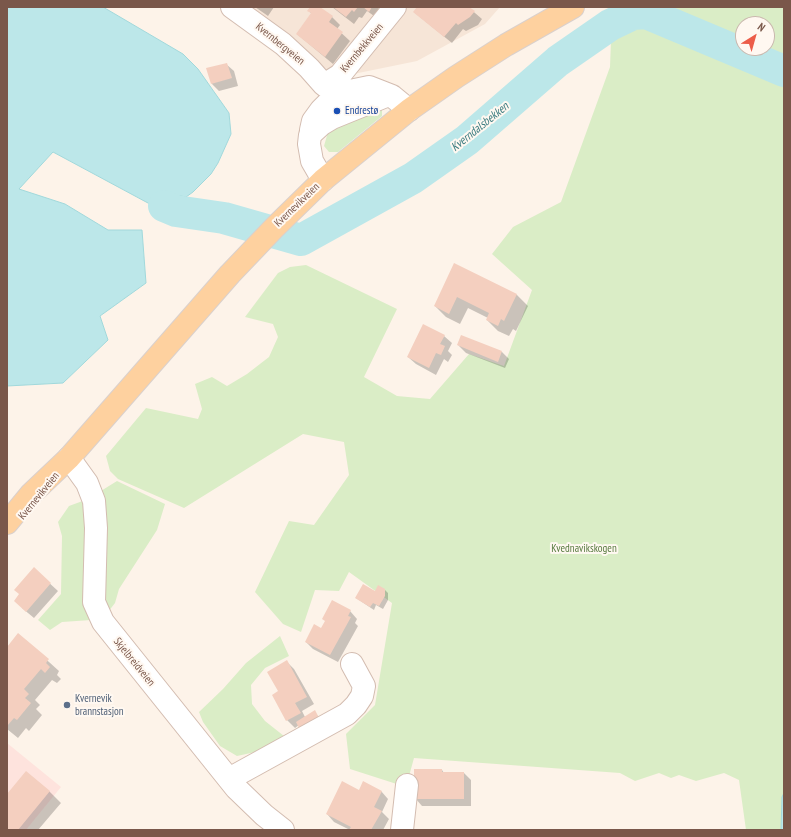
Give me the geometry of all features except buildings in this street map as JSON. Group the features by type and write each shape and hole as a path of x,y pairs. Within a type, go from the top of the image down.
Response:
{"main road":[{"name":"Kvernevikveien","path":"7,533 39,499 69,458 230,274 323,180 409,110 506,45 573,7"},
{"name":"Kvernevikveien","path":"7,523 31,494 69,458"}],"street":[{"name":"Kvernbergveien","path":"232,7 288,48 324,85"},
{"name":"Kvernbekkveien","path":"324,85 340,75 395,7"},
{"path":"323,180 312,161 310,135 332,118 378,99 392,96 409,110"},
{"name":"Skjelbreidveien","path":"69,458 87,483 94,502 96,528 94,602 103,622 229,778 264,815 283,830"},
{"path":"229,778 347,714 362,696 364,686 352,664"},
{"path":"402,830 407,785"}],"shaded area":[{"path":"238,7 500,7 485,24 417,61 329,79"},
{"path":"7,743 61,787 26,830 7,830"}],"green space":[{"path":"656,7 784,7 784,66 760,56 775,56 775,16 735,16 735,45 651,10"},
{"name":"Kvednavikskogen","path":"655,20 784,76 784,793 782,797 781,830 746,830 739,780 724,773 696,781 679,775 671,778 659,773 635,781 620,773 414,758 406,787 350,769 346,734 375,705 392,603 349,572 339,591 315,590 301,632 283,624 255,592 289,521 314,525 349,475 344,442 303,434 184,508 118,479 110,471 106,456 146,408 198,419 202,409 195,384 212,377 227,386 247,374 269,357 278,337 273,324 245,317 278,273 290,267 306,265 397,309 364,377 397,396 430,399 469,354 504,366 532,290 492,254 513,227 561,202 610,67 611,40 626,28"},
{"path":"382,108 382,116 338,152 329,152 324,146 328,132"},
{"path":"117,481 165,504 157,530 119,589 115,603 108,612 91,620 62,622 50,630 38,620 61,594 62,536 58,522 69,506 88,499"},
{"path":"280,636 289,656 265,668 251,685 252,704 265,721 284,736 260,751 237,756 220,746 203,722 199,712 223,689 246,663"}],"water":[{"path":"7,7 103,7 183,54 198,69 229,113 231,134 218,163 211,174 186,197 169,194 165,195 167,203 161,210 53,152 19,189 65,204 108,230 142,230 146,283 100,316 108,340 63,383 7,386"},
{"path":"784,793 784,830 781,830 782,797"}],"waterway":[{"name":"Kverndalsbekken","path":"164,206 176,211 224,218 301,240 413,178 467,140 558,61 610,25 633,14 646,13 784,71"}],"place":[{"name":"Endrestø","path":"337,111"},
{"name":"Kvernevik brannstasjon","path":"67,705"}]}
